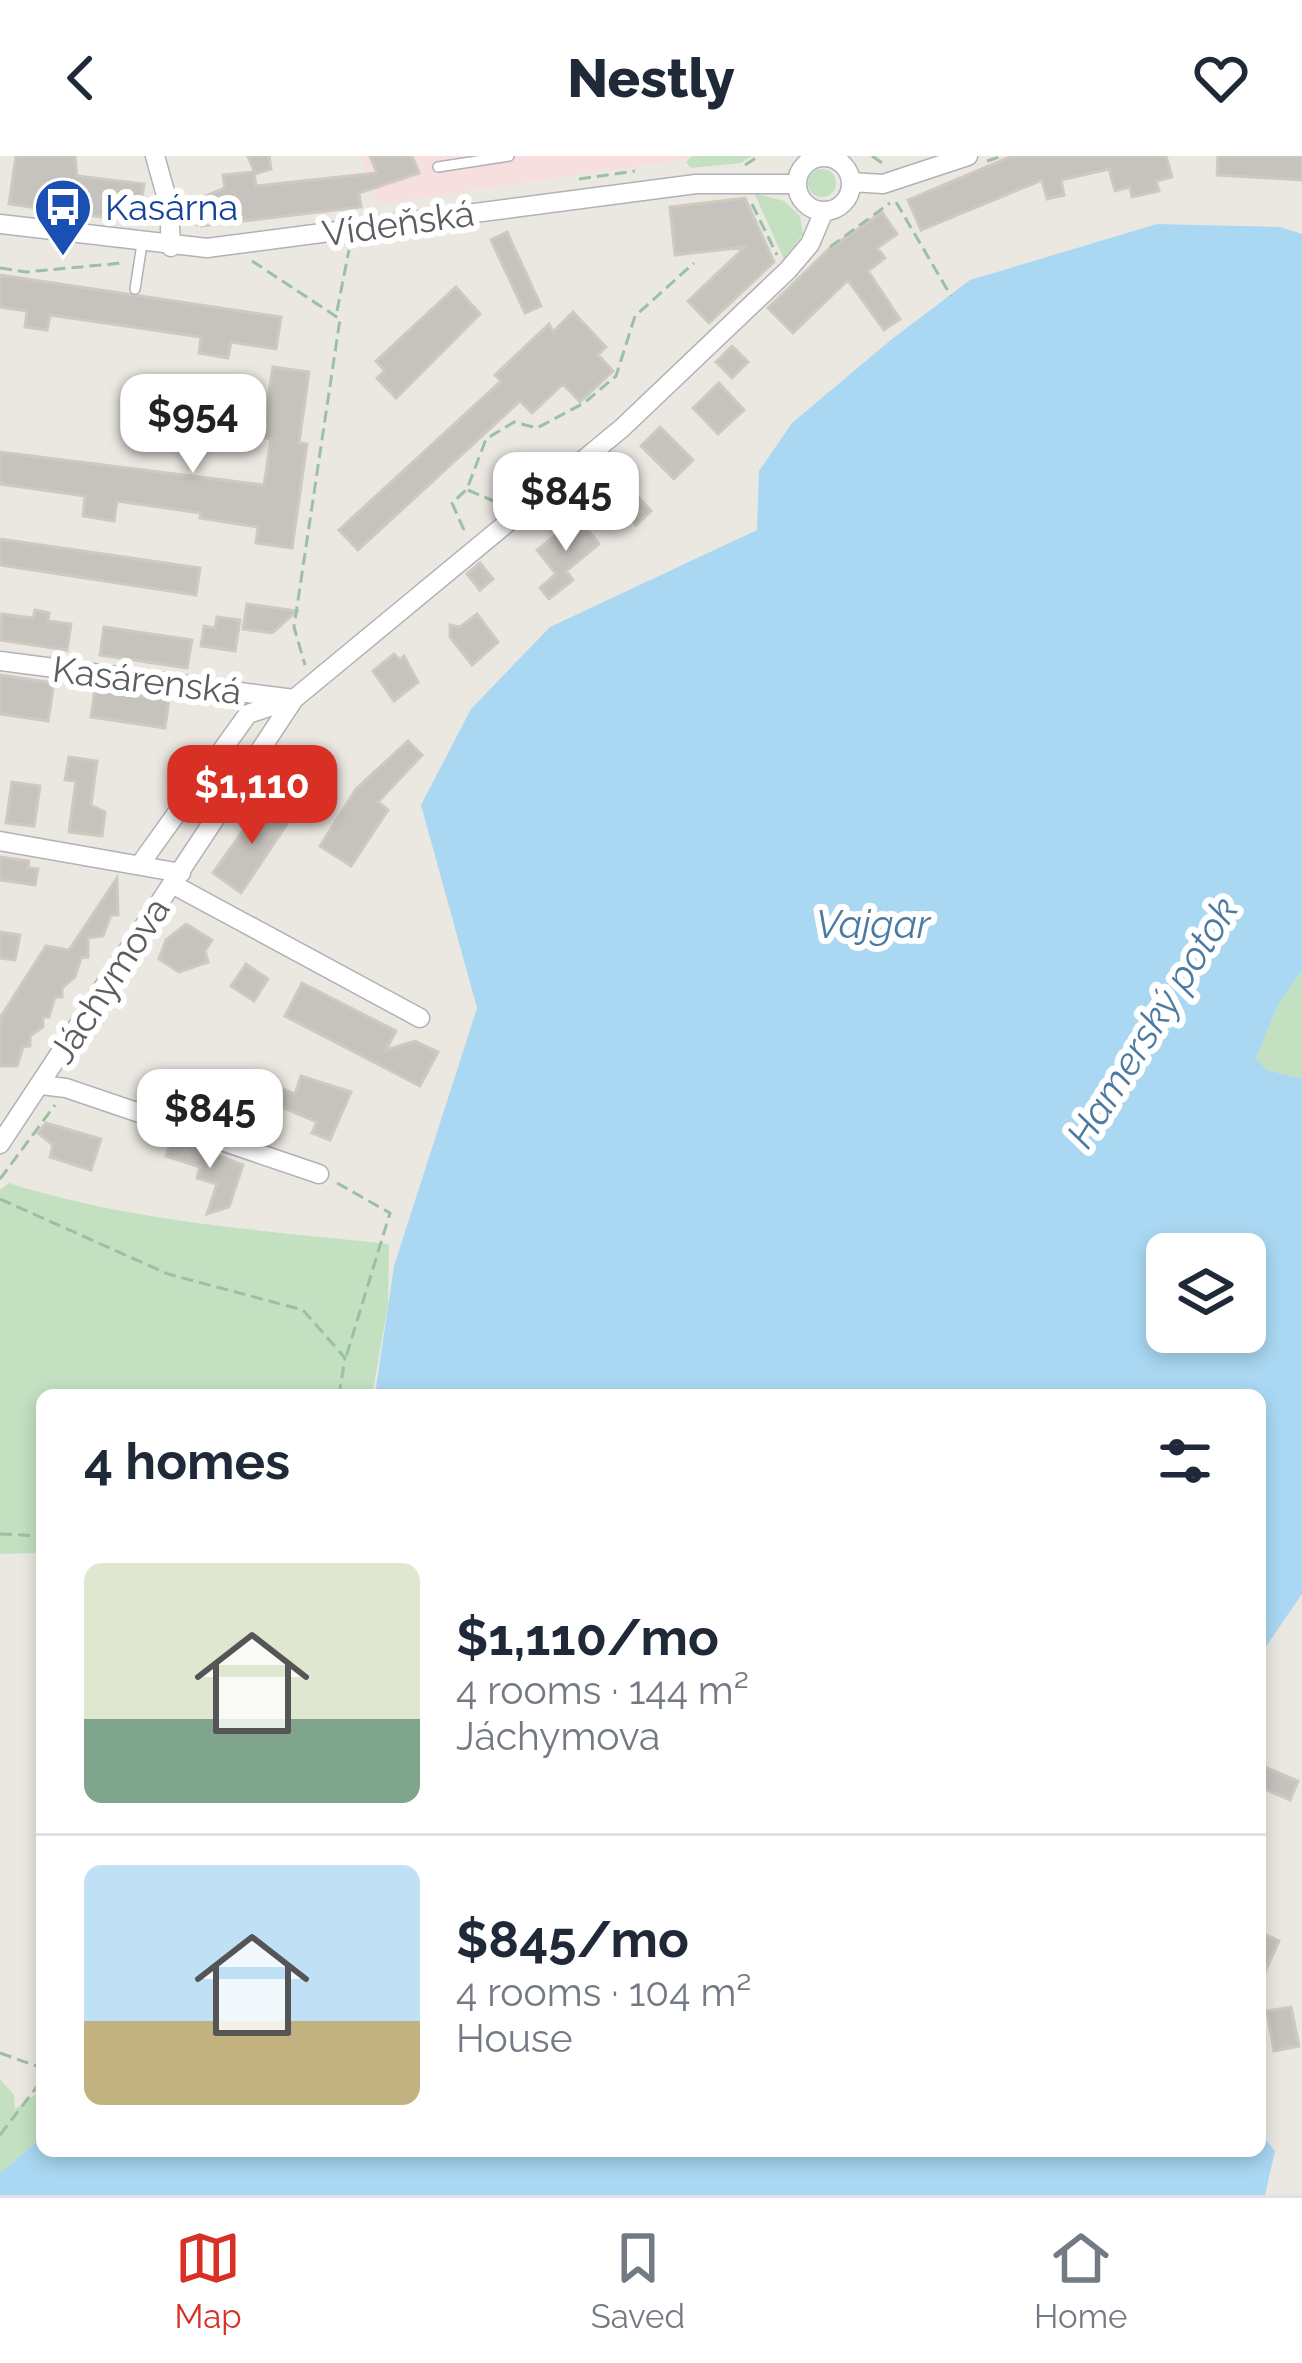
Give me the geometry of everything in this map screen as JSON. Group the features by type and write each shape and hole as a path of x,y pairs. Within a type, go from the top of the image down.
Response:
{"street":[{"path":"155,156 169,206 171,247"},
{"path":"818,156 840,161 851,182 841,206 824,212 801,200 796,184 802,167 818,156"},
{"path":"851,182 875,186 968,156"},
{"name":"Vídeňská","path":"0,224 141,252 249,244 696,184 796,184"},
{"name":"Jáchymova","path":"0,1144 6,1120 41,1085 294,699 622,428 788,270 810,244 824,212"},
{"name":"Kasárenská","path":"0,661 294,699"},
{"path":"140,862 248,715 294,699"},
{"path":"0,842 140,862 177,878 420,1018"},
{"path":"41,1085 66,1088 319,1174"}],"lane":[{"path":"438,167 508,156"},
{"path":"135,289 141,252"}],"path":[{"path":"748,195 781,262"},
{"path":"824,250 895,201 951,296"},
{"path":"337,313 350,246"},
{"path":"0,268 84,269 141,252"},
{"path":"250,260 340,319 293,627 304,664"},
{"path":"467,537 452,502 467,489 486,439 514,422 537,428 584,404 616,376 635,316 694,262"},
{"path":"467,489 505,506"},
{"path":"0,1179 66,1088"},
{"path":"319,1174 390,1213 340,1389"},
{"path":"0,1198 168,1274 304,1310 346,1358"},
{"path":"0,1534 36,1536"},
{"path":"0,2053 36,2066"},
{"path":"0,2135 36,2088"}],"shaded area":[{"path":"361,156 705,156 379,204"}],"green space":[{"path":"692,156 752,156 741,163 691,168 686,162"},
{"path":"822,169 832,173 836,183 832,193 822,197 812,193 808,183 812,173"},
{"path":"754,193 784,201 800,216 803,234 784,259"},
{"path":"1302,971 1302,1079 1267,1070 1256,1058 1279,1003"},
{"path":"9,1183 149,1216 389,1244 388,1306 373,1389 36,1389 36,1553 0,1554 0,1190"},
{"path":"0,2079 14,2095 15,2109 36,2094 36,2142 0,2173"}],"water":[{"name":"Vajgar","path":"1157,224 1280,227 1302,234 1302,971 1279,1003 1256,1058 1267,1070 1302,1079 1302,1594 1266,1646 1266,1389 376,1389 394,1266 477,1008 421,805 471,709 550,627 757,530 759,471 792,423 970,280"},
{"path":"1266,2140 1275,2151 1265,2195 0,2195 0,2173 36,2142 36,2157 1266,2157"}],"building":[{"path":"16,156 75,156 77,176 144,184 138,222 9,204"},
{"path":"248,156 269,156 271,169 255,174"},
{"path":"370,156 412,156 419,173 359,193 361,207 201,226 191,202 225,188 223,175 254,172 256,186 377,173"},
{"path":"1012,156 1166,156 1172,177 1156,181 1159,191 1132,197 1130,187 1115,191 1109,169 1061,180 1064,195 1047,199 1042,180 921,230 908,200"},
{"path":"1218,156 1302,156 1302,180 1217,175"},
{"path":"745,198 774,262 709,323 688,301 745,247 675,255 670,207"},
{"path":"882,212 897,234 877,248 885,258 868,271 900,319 884,330 848,280 793,333 768,308 829,249"},
{"path":"507,232 541,306 525,313 491,240"},
{"path":"0,275 281,317 276,349 231,342 228,358 199,353 201,337 50,315 47,330 25,327 27,311 0,307"},
{"path":"456,287 480,314 396,398 377,378 385,371 376,361"},
{"path":"573,312 606,347 598,355 613,371 580,402 563,384 532,413 520,401 358,550 339,530 501,381 495,375 549,324 553,332"},
{"path":"732,346 748,362 732,378 716,362"},
{"path":"273,367 309,372 299,443 307,444 292,548 256,543 258,527 200,518 201,513 117,501 114,521 83,516 85,496 0,484 0,452 264,485 271,439 262,437"},
{"path":"719,383 744,410 718,434 693,408"},
{"path":"660,427 693,460 674,479 641,446"},
{"path":"630,488 651,511 636,525 615,501"},
{"path":"578,517 599,544 566,571 573,580 549,599 540,588 556,574 537,550"},
{"path":"0,539 200,568 196,595 0,565"},
{"path":"480,563 493,579 480,590 467,574"},
{"path":"247,604 297,611 272,633 243,629"},
{"path":"35,610 49,613 48,621 71,624 67,650 0,640 2,614 33,618"},
{"path":"477,614 498,642 472,665 450,637 450,625 460,627"},
{"path":"217,617 240,620 235,651 201,646 204,626 215,628"},
{"path":"104,627 192,640 187,668 100,655"},
{"path":"394,654 400,660 404,656 418,682 394,701 373,671"},
{"path":"0,675 54,683 48,721 0,714"},
{"path":"95,689 169,700 165,728 91,717"},
{"path":"408,741 422,755 378,802 388,810 351,866 320,846 356,789"},
{"path":"69,757 97,761 91,805 105,812 102,836 69,832 76,781 65,780"},
{"path":"12,782 40,786 34,826 6,823"},
{"path":"264,801 291,818 241,893 213,873"},
{"path":"0,857 29,861 28,868 38,869 35,885 0,880"},
{"path":"117,878 118,915 111,915 103,936 88,938 88,957 81,958 75,977 62,988 62,997 55,997 49,1017 43,1017 43,1027 30,1036 30,1046 23,1047 17,1066 0,1066 0,1018 46,946 69,950"},
{"path":"186,924 212,940 205,951 208,962 179,972 159,959 166,940"},
{"path":"0,932 20,935 15,960 0,958"},
{"path":"246,964 268,979 254,1001 231,986"},
{"path":"302,983 396,1031 386,1050 415,1041 438,1052 420,1086 285,1016"},
{"path":"189,1076 214,1083 207,1105 183,1098"},
{"path":"301,1076 351,1092 330,1140 312,1133 317,1122 263,1099 270,1084 295,1094"},
{"path":"46,1123 101,1139 91,1170 50,1157 53,1145 38,1133"},
{"path":"171,1138 243,1165 229,1207 207,1214 217,1184 197,1178 200,1167 166,1156"},
{"path":"1266,1768 1298,1781 1290,1800 1266,1790"},
{"path":"1266,1935 1279,1941 1266,1970"},
{"path":"1291,2007 1299,2046 1274,2051 1267,2011"}],"place":[{"name":"Kasárna","path":"63,258"}],"water label":[{"name":"Hamerský potok","path":"1152,1022"}]}
